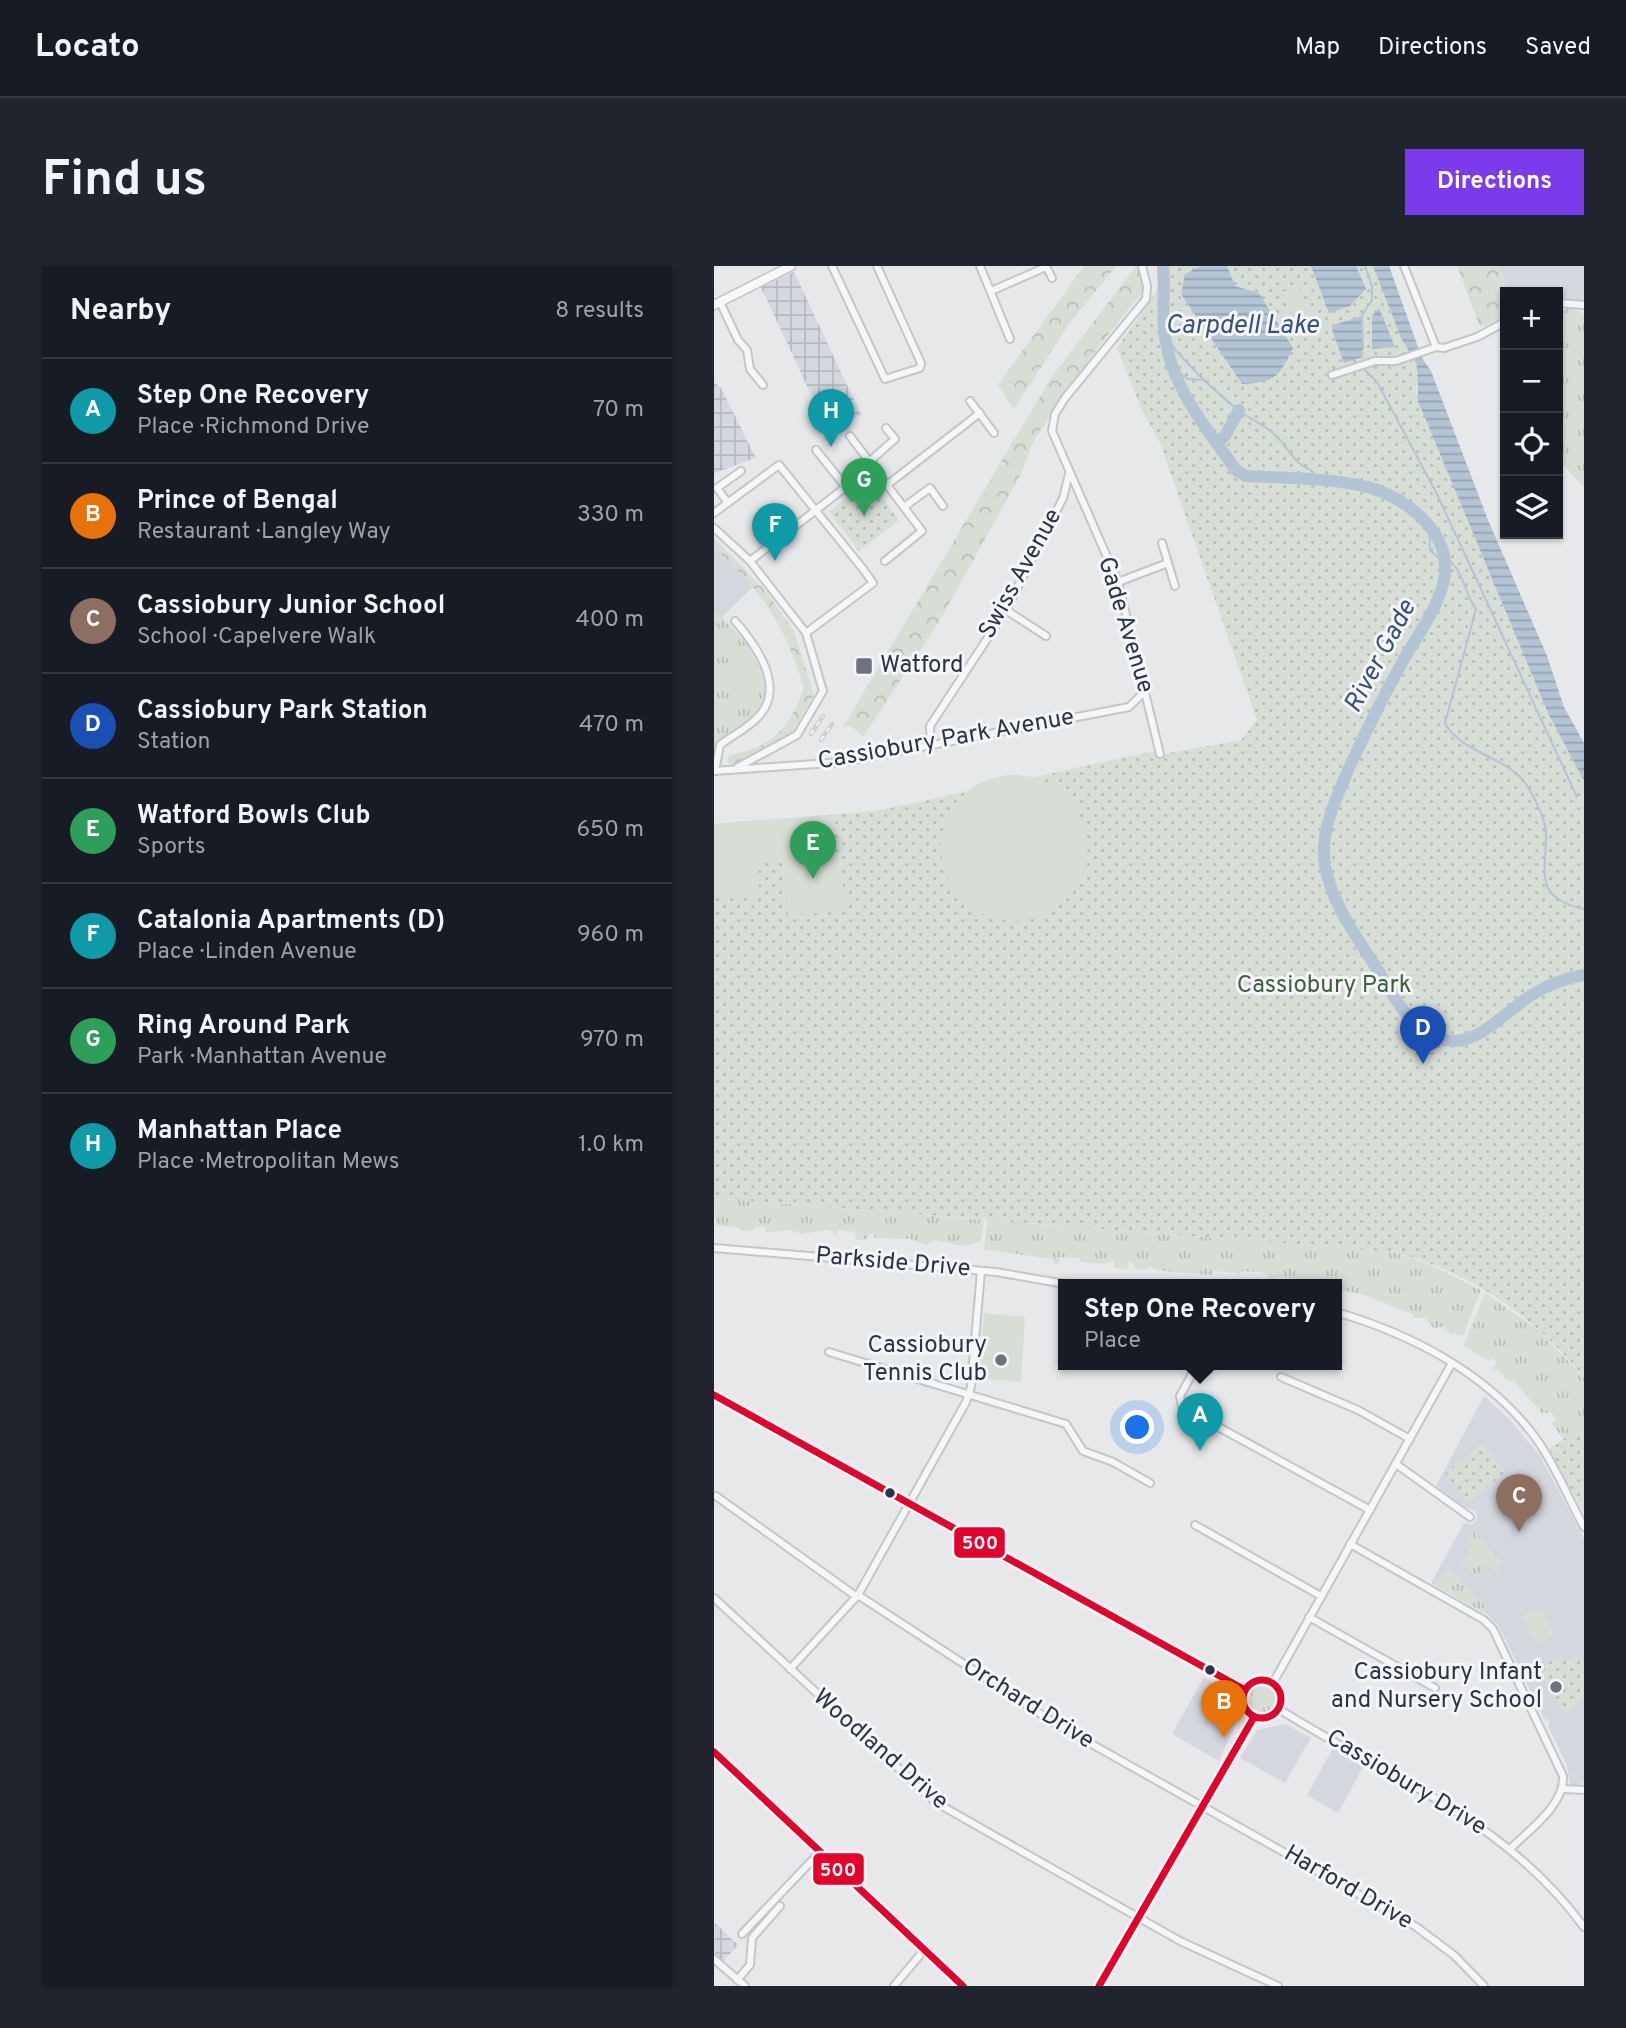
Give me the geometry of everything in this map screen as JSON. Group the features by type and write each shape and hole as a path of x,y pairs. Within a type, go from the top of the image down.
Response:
{"main road":[{"path":"717,304 791,266"},
{"path":"714,1752 963,1986"}],"street":[{"path":"832,266 885,379 920,368 921,363 877,266"},
{"path":"980,266 1010,339"},
{"name":"Gade Avenue","path":"1142,266 1147,286 1146,299 1055,414 1052,431 1118,582 1160,754"},
{"path":"1404,266 1436,347"},
{"path":"990,291 1046,267 1052,278"},
{"path":"717,304 747,350 750,369 763,384"},
{"path":"1332,375 1357,366 1406,357 1436,347 1444,348 1477,337 1500,325"},
{"path":"970,401 994,433"},
{"path":"887,485 980,413"},
{"path":"750,561 871,464 895,439 886,428"},
{"path":"850,436 922,531 885,561"},
{"path":"816,450 845,486"},
{"path":"714,513 779,465 816,508 873,583 806,633"},
{"path":"727,503 717,488 741,471"},
{"name":"Swiss Avenue","path":"931,747 930,726 1006,610 1063,498 1069,472"},
{"path":"904,507 930,488 943,506"},
{"path":"1063,498 1081,498"},
{"path":"714,528 750,561 806,633 823,691 797,735 733,769"},
{"path":"1162,543 1175,586"},
{"path":"1118,582 1168,563"},
{"path":"1006,610 1046,636"},
{"path":"715,771 720,745 758,717 769,694 768,671 753,642 735,621"},
{"path":"1146,690 1134,704 1151,713"},
{"name":"Cassiobury Park Avenue","path":"715,771 844,762 931,747 1134,704"},
{"name":"Parkside Drive","path":"714,1248 981,1271 1058,1283"},
{"path":"790,1669 858,1596 970,1394 981,1271"},
{"path":"1342,1314 1404,1336 1452,1363 1484,1387 1532,1433 1584,1527"},
{"path":"829,1352 1066,1423 1083,1451 1113,1461 1150,1483"},
{"path":"1273,1683 1452,1363"},
{"path":"1194,1370 1180,1396 1182,1407 1370,1510"},
{"path":"1281,1377 1358,1410 1410,1439"},
{"path":"714,1395 1245,1690"},
{"path":"1396,1464 1470,1517"},
{"name":"Orchard Drive","path":"716,1496 858,1596 1056,1724 1202,1805"},
{"path":"1195,1525 1321,1596"},
{"path":"1350,1545 1488,1622 1560,1765 1563,1789 1550,1809 1510,1849"},
{"name":"Woodland Drive","path":"714,1598 936,1802 1197,1950 1278,1986"},
{"path":"1309,1617 1435,1688"},
{"path":"1261,1680 1273,1683 1281,1698 1279,1709 1265,1718 1254,1717 1243,1702 1245,1690 1261,1680"},
{"name":"Cassiobury Drive","path":"1279,1709 1458,1810 1536,1872 1584,1927"},
{"path":"1099,1986 1254,1717"},
{"path":"1563,1789 1584,1790"},
{"name":"Harford Drive","path":"1202,1805 1415,1926 1455,1956 1484,1986"},
{"path":"741,1934 820,1852"},
{"path":"737,1980 750,1965 752,1938 780,1906"},
{"path":"894,1986 925,1950"},
{"path":"714,1959 745,1986"}],"shaded area":[{"path":"1499,266 1584,266 1584,302 1563,305 1563,287 1508,287"},
{"path":"794,272 861,415 828,431 761,287"},
{"path":"714,383 721,388 756,458 714,473"},
{"path":"714,548 754,586 722,617 748,645 762,674 764,694 753,715 720,739 714,766"},
{"path":"1484,1396 1511,1421 1540,1456 1584,1539 1584,1782 1579,1786 1570,1785 1567,1765 1548,1726 1550,1722 1544,1718 1498,1625 1488,1615 1431,1583 1464,1523 1472,1525 1478,1518 1475,1510 1466,1508 1436,1486"},
{"path":"1204,1677 1231,1694 1237,1721 1219,1761 1172,1734"},
{"path":"1285,1724 1311,1738 1285,1783 1240,1758 1257,1730"},
{"path":"1333,1748 1364,1765 1338,1813 1307,1795"},
{"path":"715,1923 738,1945 723,1961 714,1952"}],"green space":[{"path":"1084,266 1116,266 1069,324 1014,409 998,385"},
{"path":"1136,266 1142,282 1141,294 1100,345 1035,438 1020,476 939,622 863,737 851,726 843,727 1051,378"},
{"name":"Cassiobury Park","path":"1157,266 1373,266 1401,338 1417,365 1416,394 1426,419 1548,713 1584,781 1584,1378 1545,1336 1499,1299 1446,1270 1392,1252 714,1198 714,824 876,811 1155,751 1164,754 1241,740 1257,720 1160,443 1142,410 1117,348 1157,291"},
{"path":"1457,266 1499,266 1508,287 1500,287 1500,320 1480,327"},
{"path":"1297,286 1310,314 1295,321 1281,293"},
{"path":"1571,307 1584,314 1584,487 1563,465 1563,310"},
{"path":"870,481 899,520 859,551 829,512"},
{"path":"714,538 766,591 794,631 814,695 790,736 736,767 730,766 727,760 730,755 758,747 778,733 793,714 804,687 788,644 770,610 746,580 714,548"},
{"path":"714,610 736,632 756,659 764,688 761,703 752,717 720,739 714,766"},
{"path":"751,656 757,678 726,688 719,666"},
{"path":"1014,775 1042,780 1066,796 1082,820 1087,848 1082,876 1066,900 1042,916 1014,921 986,916 962,900 946,876 941,848 946,820 962,796 986,780"},
{"path":"832,815 836,862 840,862 846,911 788,915 784,858 758,860 759,895 715,897 714,824"},
{"path":"714,1198 984,1220 981,1241 964,1246 934,1240 927,1245 910,1239 874,1238 874,1234 869,1234 867,1239 856,1240 855,1232 838,1230 835,1236 833,1231 826,1230 801,1234 790,1230 766,1232 766,1227 754,1227 754,1230 741,1231 739,1228 716,1225"},
{"path":"987,1220 1392,1252 1429,1264 1481,1290 1463,1336 1454,1333 1452,1335 1443,1327 1434,1328 1425,1318 1414,1318 1414,1315 1365,1295 1342,1290 1342,1279 1270,1279 1262,1272 1243,1271 1237,1276 1236,1273 1214,1271 1213,1275 1171,1272 1149,1267 1145,1270 1136,1269 1133,1263 1128,1262 1127,1269 1114,1268 1114,1261 1080,1262 1080,1258 1059,1257 1058,1264 1053,1263 1053,1259 984,1249"},
{"path":"1485,1293 1540,1331 1584,1378 1584,1425 1564,1439 1551,1423 1556,1419 1551,1413 1542,1413 1513,1380 1509,1381 1498,1369 1491,1372 1497,1362 1491,1358 1489,1361 1463,1346"},
{"name":"Cassiobury Tennis Club","path":"984,1313 1025,1317 1021,1382 978,1378"},
{"path":"1584,1425 1584,1513 1549,1449"},
{"path":"1483,1442 1506,1472 1468,1502 1445,1473"},
{"path":"1473,1531 1503,1562 1498,1566 1502,1571 1497,1575 1488,1565 1475,1576 1462,1563 1472,1546 1467,1542"},
{"path":"1449,1568 1485,1606 1485,1613 1434,1585"},
{"path":"1535,1610 1542,1610 1555,1636 1536,1645 1522,1617"},
{"path":"1576,1655 1584,1667 1584,1697 1565,1714 1536,1670 1561,1656 1565,1662"},
{"path":"1262,1685 1273,1689 1277,1700 1273,1711 1262,1715 1251,1711 1247,1700 1251,1689"}],"water":[{"name":"Carpdell Lake","path":"1201,266 1227,266 1235,286 1259,293 1293,348 1275,376 1242,384 1181,294 1185,274"},
{"path":"1311,266 1356,266 1366,289 1350,306 1329,313"},
{"path":"1373,266 1389,266 1422,358 1431,371 1488,520 1547,656 1564,707 1584,743 1584,781 1548,713 1418,401 1417,365 1401,338"},
{"path":"1379,308 1395,347 1372,349 1372,316"},
{"path":"1361,316 1363,357 1344,363 1332,330 1334,325"}],"waterway":[{"name":"River Gade","path":"1163,266 1164,328 1175,374 1192,407 1236,470 1246,476 1331,481 1377,490 1403,503 1426,522 1441,546 1445,559 1445,574 1439,596 1362,740 1336,799 1326,832 1324,854 1330,885 1353,931 1400,1006 1418,1027 1441,1039 1454,1041 1474,1036 1536,992 1563,980 1584,975"},
{"path":"1363,348 1362,315 1372,300 1372,286 1365,266"},
{"path":"1164,337 1220,395 1278,438 1295,459 1311,470 1316,481"},
{"path":"1362,367 1377,382 1437,494 1577,797"},
{"path":"1174,369 1188,379 1202,380"},
{"path":"1218,442 1225,436 1239,410"},
{"path":"1429,526 1430,550 1445,564"},
{"path":"1444,556 1460,574 1476,609 1445,723 1463,742 1511,769 1521,778 1535,799 1544,823 1546,882 1557,898 1584,909"}],"railway":[{"path":"811,734 823,716"},
{"path":"821,740 832,724"}],"transit line":[{"name":"500","path":"714,1395 1245,1690"},
{"name":"500","path":"1262,1680 1275,1686 1281,1699 1275,1712 1262,1718 1249,1712 1243,1699 1249,1686 1262,1680"},
{"name":"500","path":"1099,1986 1254,1717"},
{"name":"500","path":"714,1752 963,1986"}],"place":[{"name":"Manhattan Place","path":"831,447"},
{"name":"Ring Around Park","path":"864,516"},
{"name":"Catalonia Apartments (D)","path":"775,561"},
{"name":"Watford","path":"864,666"},
{"name":"Watford Bowls Club","path":"813,879"},
{"name":"Cassiobury Park Station","path":"1423,1064"},
{"name":"Cassiobury Tennis Club","path":"1001,1360"},
{"name":"Step One Recovery","path":"1200,1451"},
{"name":"Cassiobury Junior School","path":"1519,1532"},
{"name":"Cassiobury Infant and Nursery School","path":"1556,1687"},
{"name":"Prince of Bengal","path":"1224,1738"}]}
